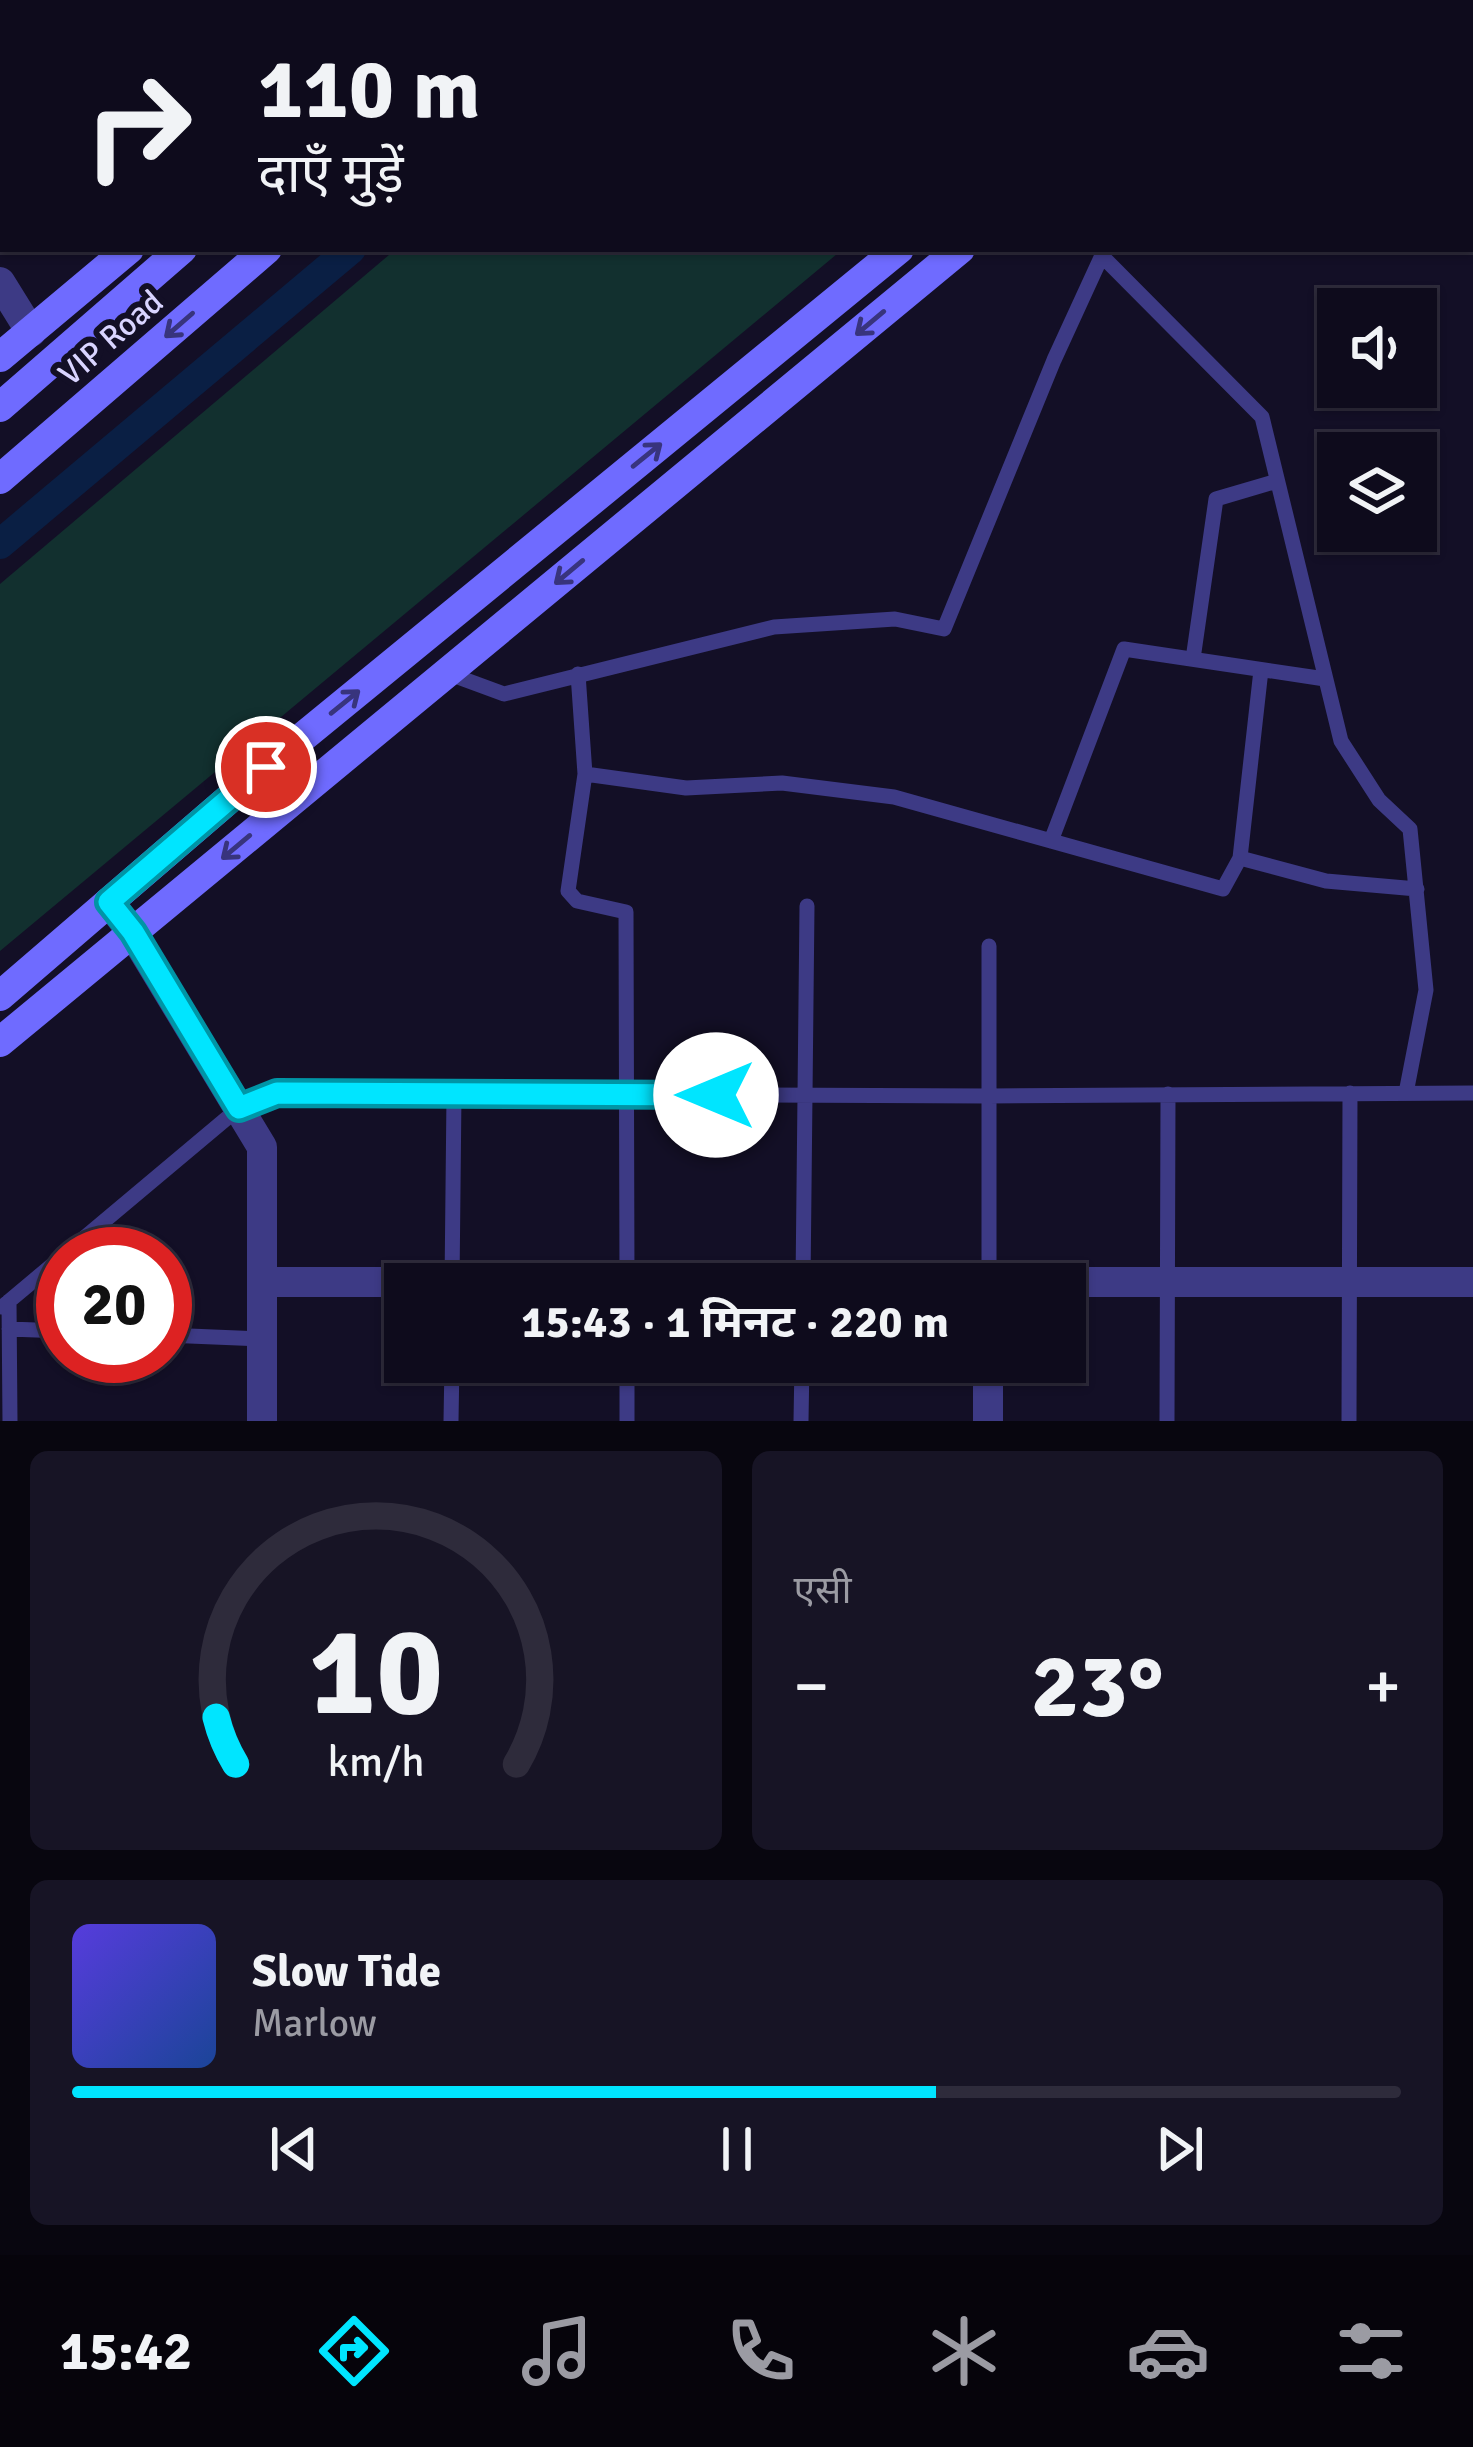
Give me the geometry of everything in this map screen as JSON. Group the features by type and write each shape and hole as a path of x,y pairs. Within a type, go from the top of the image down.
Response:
{"street":[{"name":"VIP Road","path":"0,357 125,252"},
{"name":"VIP Road","path":"0,407 179,252"},
{"name":"VIP Road","path":"0,479 264,252"},
{"path":"0,996 266,767 895,252"},
{"path":"0,1042 956,252"},
{"path":"0,282 31,332"},
{"path":"109,902 133,932 262,1147 262,1421"},
{"path":"262,1282 384,1283"},
{"path":"1086,1282 1473,1282"},
{"path":"988,1383 988,1421"}],"lane":[{"path":"447,673 505,694 774,627 895,619 944,629 1103,252 1262,417 1341,741 1379,800 1411,829 1426,990 1406,1093"},
{"path":"1193,659 1216,499 1277,481"},
{"path":"1051,841 1124,649 1325,679"},
{"path":"585,774 686,788 782,782 894,797 1223,889 1240,858 1261,670"},
{"path":"578,674 585,774 568,891 577,902 626,912 627,1263"},
{"path":"1240,858 1326,881 1417,889"},
{"path":"803,1263 807,906"},
{"path":"988,946 989,1263"},
{"path":"97,1227 239,1108 277,1093 1473,1093"},
{"path":"452,1263 454,1094"},
{"path":"1167,1421 1168,1094"},
{"path":"1349,1421 1350,1094"},
{"path":"10,1421 9,1329 4,1305 36,1278"},
{"path":"9,1329 36,1330"},
{"path":"192,1336 261,1339"},
{"path":"451,1421 452,1383"},
{"path":"627,1383 627,1421"},
{"path":"801,1421 802,1383"}],"green space":[{"path":"392,252 839,252 0,951 0,584"}],"waterway":[{"path":"0,544 347,252"}],"route":[{"path":"266,767 109,902 133,932 239,1108 277,1093 716,1095"}]}
